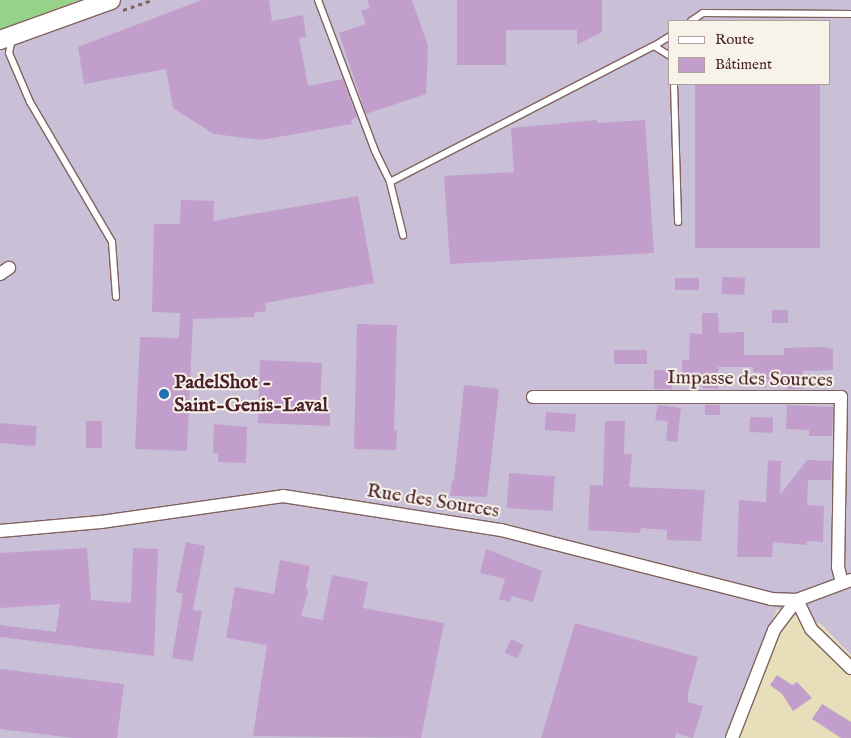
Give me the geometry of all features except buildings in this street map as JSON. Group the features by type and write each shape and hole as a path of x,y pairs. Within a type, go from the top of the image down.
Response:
{"street":[{"path":"6,37 111,0"},
{"name":"Impasse des Sources","path":"533,397 841,397 838,567 847,582"},
{"name":"Rue des Sources","path":"0,531 101,522 283,496 501,530 771,599 796,600 847,582"},
{"path":"732,738 774,630 796,600 811,629 851,668"}],"lane":[{"path":"318,0 375,151 390,182 403,235"},
{"path":"692,20 703,13 851,14"},
{"path":"6,37 9,53 30,102 112,242 116,297"},
{"path":"390,182 668,37"},
{"path":"654,46 668,55"},
{"path":"674,85 678,222"}],"shaded area":[{"path":"79,0 851,0 851,655 821,624 777,609 725,738 0,738 0,30"}],"green space":[{"path":"0,0 79,0 0,30"}],"place":[{"name":"PadelShot - Saint-Genis-Laval","path":"164,394"}]}
